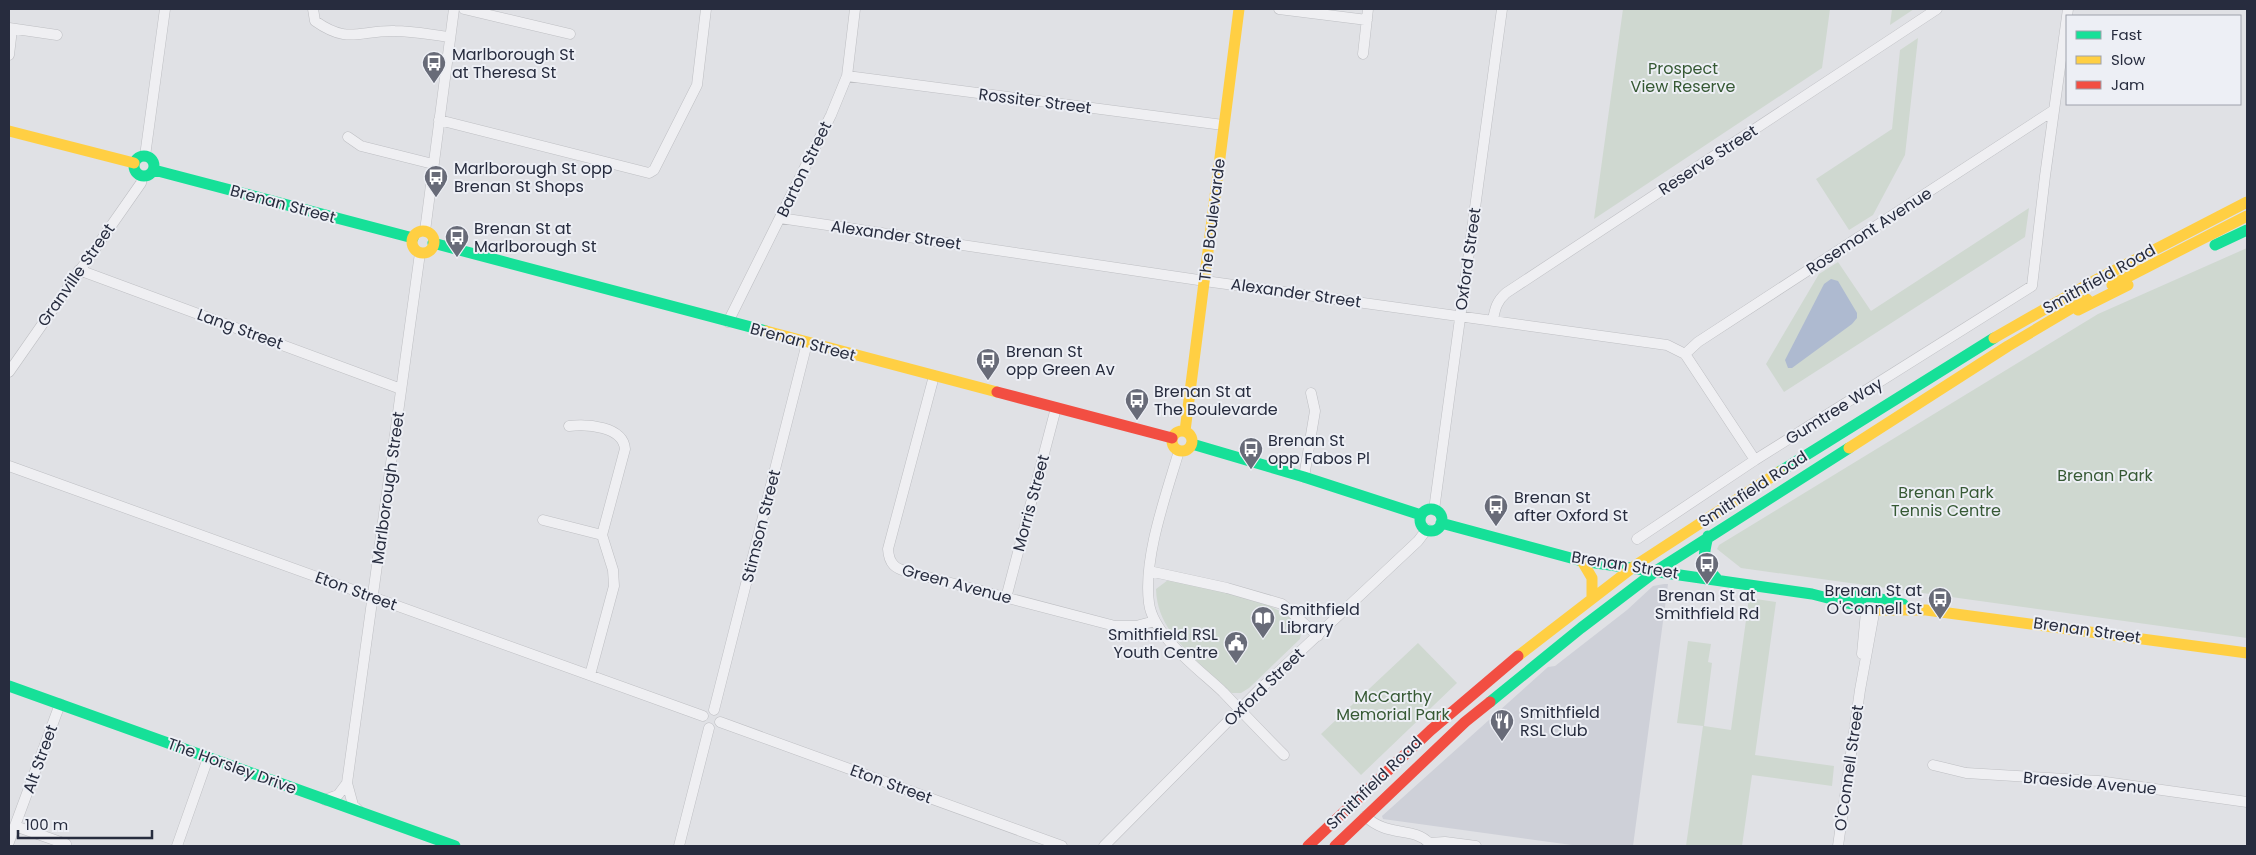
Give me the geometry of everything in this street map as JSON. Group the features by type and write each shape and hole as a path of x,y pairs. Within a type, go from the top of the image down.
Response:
{"main road":[{"name":"The Boulevarde","path":"1185,431 1239,9"},
{"path":"9,131 134,163"},
{"path":"145,156 152,162 154,170 151,175 142,176 135,169 134,163 137,157 145,156"},
{"name":"Brenan Street","path":"154,170 413,238"},
{"path":"2131,261 2247,190"},
{"name":"Smithfield Road","path":"1308,846 1387,768 1470,694 1632,568 1755,487 1998,336 2131,261 2247,202"},
{"name":"Smithfield Road","path":"1335,846 1465,722 1580,628 1656,571 2008,346 2103,289 2247,216"},
{"path":"2008,346 2125,286 2247,230"},
{"path":"425,232 431,236 434,243 428,251 420,252 414,248 413,238 417,233 425,232"},
{"name":"Brenan Street","path":"434,243 1172,438"},
{"path":"1185,431 1190,435 1192,444 1185,451 1179,451 1174,447 1172,438 1176,433 1185,431"},
{"path":"1192,444 1304,477 1421,515"},
{"path":"1428,510 1434,510 1440,513 1441,523 1434,530 1427,530 1422,525 1421,515 1428,510"},
{"name":"Brenan Street","path":"1441,523 1582,561 1812,594 1873,597 1926,610 2247,652"},
{"path":"1708,536 1702,557 1709,570 1717,579"},
{"path":"1582,561 1592,578 1592,598"},
{"path":"1564,651 1613,613 1635,587"},
{"name":"Brenan Street","path":"1812,594 1871,610 1926,610"},
{"path":"1871,610 1864,601 1873,597"},
{"name":"The Horsley Drive","path":"9,686 360,812 422,840 455,846"}],"street":[{"path":"145,156 165,9"},
{"path":"313,9 315,21 331,32 357,36 394,30 450,37"},
{"path":"425,232 432,164 454,9"},
{"path":"464,9 570,34"},
{"path":"439,120 649,173 654,170 696,85 706,9"},
{"name":"Barton Street","path":"728,322 831,115 848,76 856,9"},
{"path":"1279,9 1367,20"},
{"path":"1363,54 1368,9"},
{"name":"Oxford Street","path":"1434,510 1502,9"},
{"name":"Reserve Street","path":"1493,320 1499,299 1506,292 1937,9"},
{"path":"9,55 10,28 57,35"},
{"path":"2054,110 2063,78 2066,37"},
{"name":"Rossiter Street","path":"848,76 1223,125"},
{"name":"Gumtree Way","path":"1637,539 1756,460 2032,286 2054,110"},
{"name":"Rosemont Avenue","path":"1685,354 1706,337 2054,110"},
{"path":"348,137 361,146 432,164"},
{"name":"Granville Street","path":"9,372 141,183 142,176"},
{"name":"Alexander Street","path":"780,218 1666,345 1685,354"},
{"name":"Marlborough Street","path":"360,812 354,805 347,783 420,252"},
{"name":"Lang Street","path":"80,270 402,389"},
{"name":"Stimson Street","path":"714,710 807,343"},
{"path":"1685,354 1756,460"},
{"name":"Green Avenue","path":"934,376 888,550 888,558 893,565 899,570 1115,626 1136,626 1155,621"},
{"path":"1304,477 1315,411 1311,392"},
{"name":"Morris Street","path":"1006,598 1056,408"},
{"path":"569,426 585,425 617,434 625,444 625,454 602,535 613,570 614,586 590,675"},
{"path":"1179,451 1150,558 1149,603 1155,621 1171,643 1284,755"},
{"name":"Eton Street","path":"9,466 703,716"},
{"path":"543,520 602,535"},
{"name":"Oxford Street","path":"1104,846 1239,711 1418,541 1427,530"},
{"path":"1149,571 1227,588 1282,604 1318,636"},
{"name":"O'Connell Street","path":"1838,846 1871,610"},
{"name":"Alt Street","path":"9,842 60,704"},
{"path":"714,710 719,716 720,722 716,728 709,728 705,724 703,716 706,711 714,710"},
{"name":"Eton Street","path":"720,722 1062,846"},
{"path":"678,846 709,728"},
{"path":"177,846 208,758"},
{"name":"Braeside Avenue","path":"1933,765 1966,773 2098,781 2247,802"},
{"path":"325,800 338,795 347,783"},
{"path":"1365,816 1374,825 1387,830 1417,834 1428,844 1445,842 1476,846"},
{"path":"15,826 66,844"}],"shaded area":[{"path":"1668,584 1633,846 1579,846 1383,819 1382,816 1548,667 1555,666 1627,610 1653,586"}],"green space":[{"name":"Prospect View Reserve","path":"1623,9 1830,9 1822,68 1594,219"},
{"path":"1892,9 1914,9 1890,25"},
{"path":"1918,38 1905,155 1873,215 1849,230 1816,179 1892,129 1900,50"},
{"path":"2029,208 2025,237 1784,392 1766,364 1819,274 1838,262 1871,311"},
{"name":"Brenan Park","path":"2247,248 2247,638 1741,568 1717,549 1719,545 2098,314"},
{"path":"1168,580 1184,581 1214,588 1255,600 1274,608 1289,617 1299,627 1300,639 1249,688 1241,693 1232,693 1186,650 1165,623 1157,601 1156,589"},
{"path":"1749,598 1776,602 1755,755 1834,766 1832,786 1752,775 1742,846 1686,846 1703,726 1677,723 1688,641 1711,644 1708,662 1712,663 1704,726 1731,730"},
{"name":"McCarthy Memorial Park","path":"1418,643 1457,683 1361,775 1321,734"}],"water":[{"path":"1831,279 1838,281 1857,313 1857,318 1852,324 1792,368 1788,368 1785,360 1824,284"}],"traffic: fast":[{"path":"144,156 151,159 154,166 151,173 144,176 137,173 134,166 137,159 144,156"},
{"path":"154,170 413,238"},
{"path":"2215,245 2247,230"},
{"path":"433,243 766,331"},
{"path":"1779,472 1994,338"},
{"path":"1192,444 1304,477 1421,515"},
{"path":"1490,702 1581,628 1656,571 1849,448"},
{"path":"1431,509 1439,512 1442,520 1439,528 1431,531 1423,528 1420,520 1423,512 1431,509"},
{"path":"1441,523 1582,561 1812,594 1863,607"},
{"path":"1708,536 1704,555 1708,568 1717,579"},
{"path":"1841,595 1873,597 1903,604"},
{"path":"9,686 455,846"}],"traffic: slow":[{"path":"1185,431 1239,9"},
{"path":"9,131 134,163"},
{"path":"1994,338 2094,281 2247,202"},
{"path":"2112,285 2247,216"},
{"path":"423,231 431,234 434,242 431,250 423,253 415,250 412,242 415,234 423,231"},
{"path":"2078,310 2128,285"},
{"path":"1849,448 2008,346 2087,299"},
{"path":"766,331 997,392"},
{"path":"1182,431 1189,434 1192,441 1189,448 1182,451 1175,448 1172,441 1175,434 1182,431"},
{"path":"1518,656 1636,565 1779,472"},
{"path":"1582,561 1592,578 1592,598"},
{"path":"1879,610 1926,610 2247,653"}],"traffic: jam":[{"path":"997,392 1172,438"},
{"path":"1308,846 1431,730 1518,656"},
{"path":"1335,846 1465,722 1490,702"}],"place":[{"name":"Marlborough St at Theresa St","path":"434,84"},
{"name":"Marlborough St opp Brenan St Shops","path":"436,198"},
{"name":"Brenan St at Marlborough St","path":"457,258"},
{"name":"Brenan St opp Green Av","path":"988,381"},
{"name":"Brenan St at The Boulevarde","path":"1137,421"},
{"name":"Brenan St opp Fabos Pl","path":"1251,470"},
{"name":"Brenan St after Oxford St","path":"1496,527"},
{"name":"Brenan St at Smithfield Rd","path":"1707,585"},
{"name":"Brenan St at O'Connell St","path":"1940,620"},
{"name":"Smithfield Library","path":"1263,639"},
{"name":"Smithfield RSL Youth Centre","path":"1236,664"},
{"name":"Smithfield RSL Club","path":"1502,742"}],"park label":[{"name":"Brenan Park Tennis Centre","path":"1946,501"}]}
